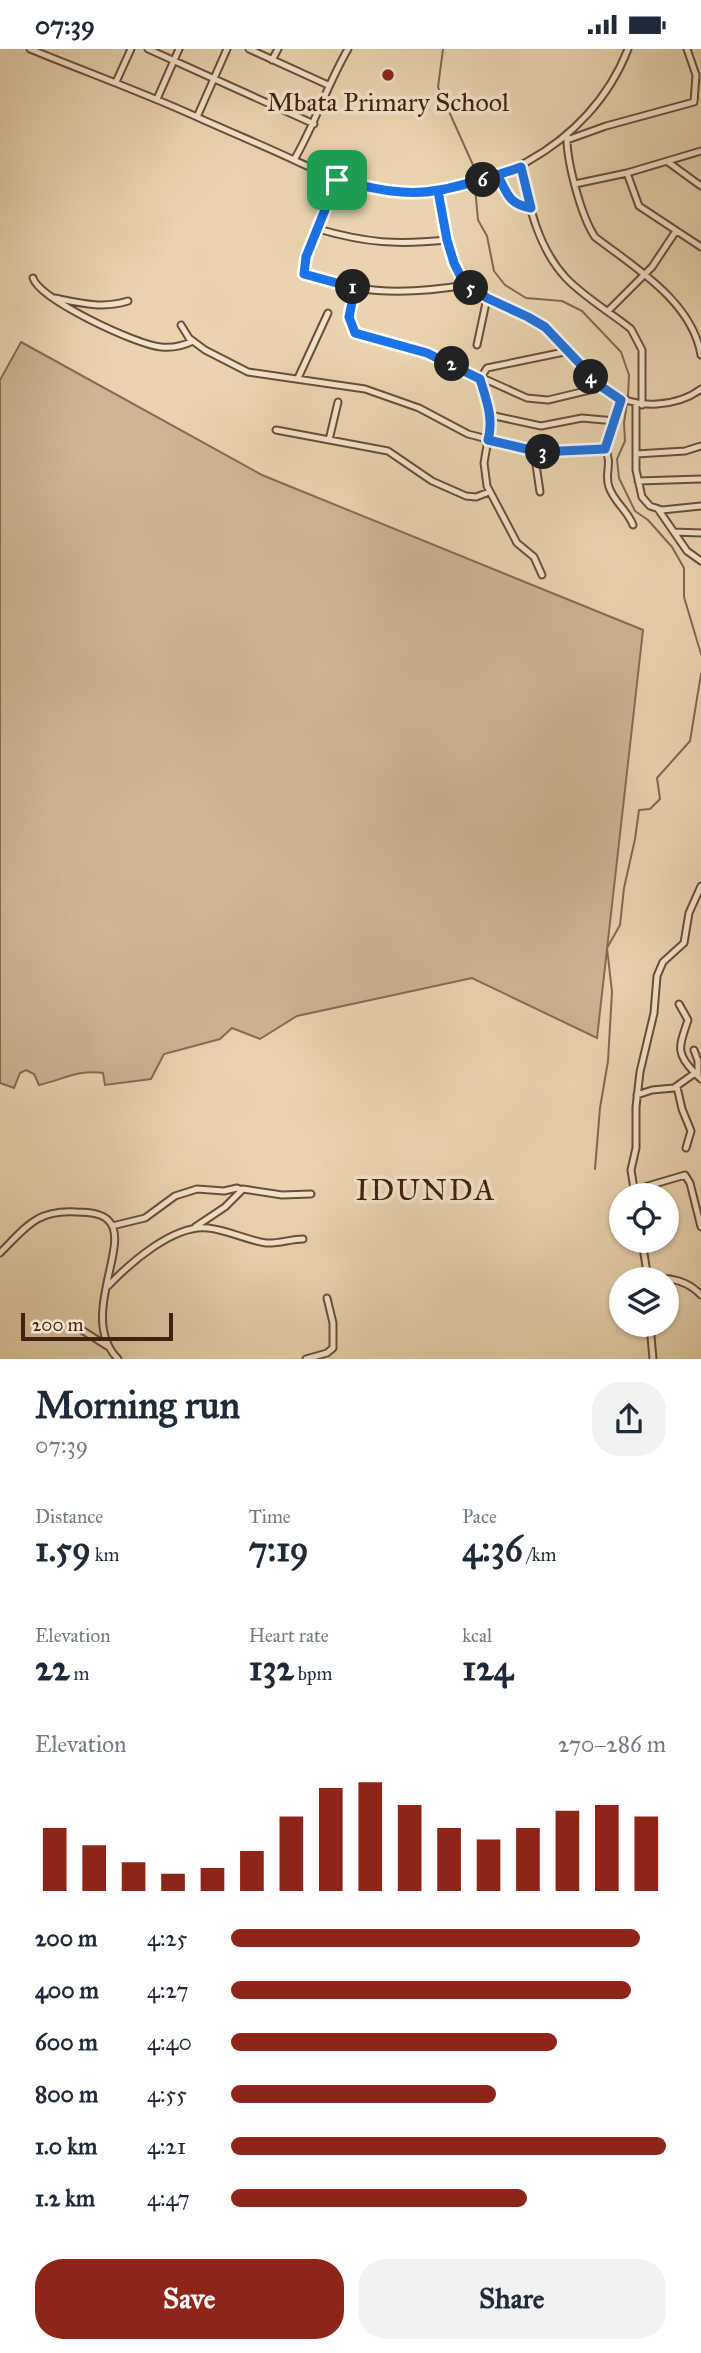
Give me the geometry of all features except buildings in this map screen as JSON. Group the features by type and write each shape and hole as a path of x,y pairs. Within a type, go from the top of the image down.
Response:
{"street":[{"path":"30,49 157,99 337,180 378,190 404,192 438,191 498,176 521,167 548,151 567,137 610,85 628,49"},
{"path":"116,82 131,49"},
{"path":"148,49 314,124"},
{"path":"157,99 179,49"},
{"path":"197,117 227,49"},
{"path":"249,49 328,85"},
{"path":"272,60 278,49"},
{"path":"294,160 314,124 328,85 348,49"},
{"path":"567,137 698,100 696,75 687,49"},
{"path":"567,137 575,184 584,215 595,237 646,273 681,313 699,345 701,355"},
{"path":"575,184 627,173 701,151"},
{"path":"667,162 701,186"},
{"path":"521,167 542,242 558,268 568,281 631,329 642,350 636,454 642,497 647,504 658,509 701,506"},
{"path":"627,173 639,206 701,247"},
{"path":"498,176 511,201 531,208"},
{"path":"337,180 303,264 304,274 355,288 410,291 466,285"},
{"path":"438,191 447,240 454,263 466,285 538,322 602,387 621,400 637,404 675,402 701,389"},
{"path":"318,229 383,243 447,240"},
{"path":"608,311 646,273 676,231"},
{"path":"33,278 37,287 52,298 95,322 153,346 177,346 193,341"},
{"path":"355,288 349,317 355,333 427,353 480,379 518,395 536,399 563,397 602,387"},
{"path":"52,298 98,306 112,306 128,301"},
{"path":"477,345 487,298"},
{"path":"299,378 328,313"},
{"path":"181,325 193,341 243,370 355,387 384,395 419,408 463,432 534,451 605,449"},
{"path":"542,575 534,557 517,543 485,480 484,468 491,426 480,379 487,368 569,351"},
{"path":"621,400 605,449 610,462 607,480 614,499 634,525"},
{"path":"329,440 338,402"},
{"path":"490,415 541,426 582,418 615,421"},
{"path":"276,430 388,451 432,481 466,496 476,497 489,492"},
{"path":"636,454 685,451 701,446"},
{"path":"534,451 540,492"},
{"path":"638,481 701,479"},
{"path":"658,509 687,551 701,561"},
{"path":"674,532 701,533"},
{"path":"633,1183 631,1170 636,1148 637,1095 653,1017 659,968 684,943 689,913 701,886"},
{"path":"679,1004 688,1020 680,1039 683,1061 698,1076"},
{"path":"694,1050 698,1061 698,1076"},
{"path":"637,1095 677,1087 698,1076"},
{"path":"677,1087 691,1131 685,1148"},
{"path":"663,1183 685,1175 690,1183 701,1227"},
{"path":"112,1226 145,1218 175,1196 197,1189 224,1191 237,1188 282,1195 311,1194"},
{"path":"105,1289 148,1251 220,1211 242,1190"},
{"path":"0,1253 31,1222 52,1212 92,1213 107,1219 112,1226 115,1250 105,1289 102,1318 108,1348"},
{"path":"193,1228 220,1230 266,1243 303,1238"},
{"path":"679,1281 701,1295"},
{"path":"306,1359 327,1353 334,1345 333,1323 327,1298"},
{"path":"74,1325 108,1348 116,1359"},
{"path":"651,1337 653,1359"}],"shaded area":[{"path":"21,342 262,475 643,630 597,1038 472,978 297,1016 260,1039 232,1028 220,1039 164,1054 151,1079 105,1085 103,1073 86,1072 39,1085 34,1074 26,1070 20,1073 14,1088 0,1083 0,380"}],"waterway":[{"path":"443,49 438,87 473,165 478,220 487,236 494,271 505,285 526,298 562,301 582,311 621,352 629,375 628,397"},
{"path":"627,403 625,441 617,459 619,478 635,511 648,520 672,547 684,568 684,597 701,654"},
{"path":"595,1169 600,1108 608,1061 612,992 607,948 620,925 639,810 650,809 660,799 657,778 690,741 701,674"}],"place":[{"name":"Mbata Primary School","path":"388,75"}],"district":[{"name":"IDUNDA","path":"426,1190"}],"route":[{"path":"337,180 303,264 304,274 355,288 349,311 350,323 355,333 427,353 480,379 490,415 488,440 539,452 605,449 621,400 602,387 545,327 466,285 454,263 447,240 438,191 471,183 498,176 521,167 531,208 511,201 498,176 438,191 422,192 378,190 337,180"}]}
